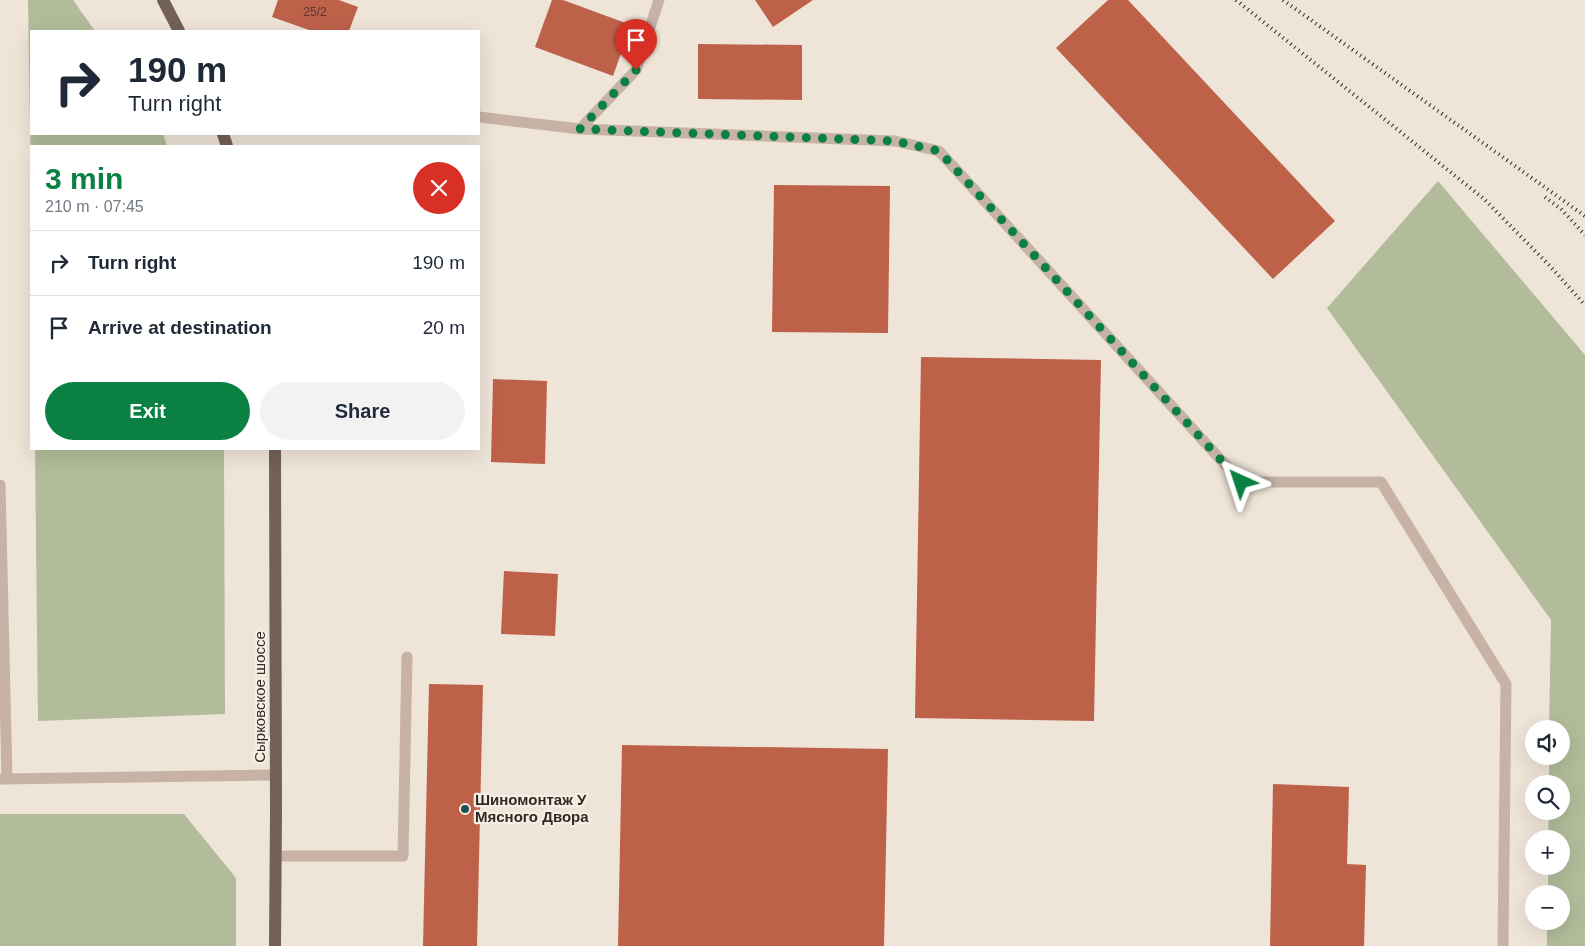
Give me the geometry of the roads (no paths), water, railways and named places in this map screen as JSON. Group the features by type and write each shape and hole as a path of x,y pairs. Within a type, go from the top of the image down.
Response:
{"main road":[{"path":"164,0 179,30"},
{"name":"Сырковское шоссе","path":"275,450 275,946"}],"lane":[{"path":"580,129 636,70 659,0"},
{"path":"480,117 580,129 894,141 939,151 1241,482 1381,482 1506,684 1503,946"},
{"path":"0,485 4,779 276,775"},
{"path":"276,856 403,856 407,657"}],"railway":[{"path":"1236,0 1484,199 1585,305"},
{"path":"1283,0 1585,216"},
{"path":"1545,197 1561,209 1585,235"}],"place":[{"name":"Шиномонтаж У Мясного Двора","path":"465,809"}]}
